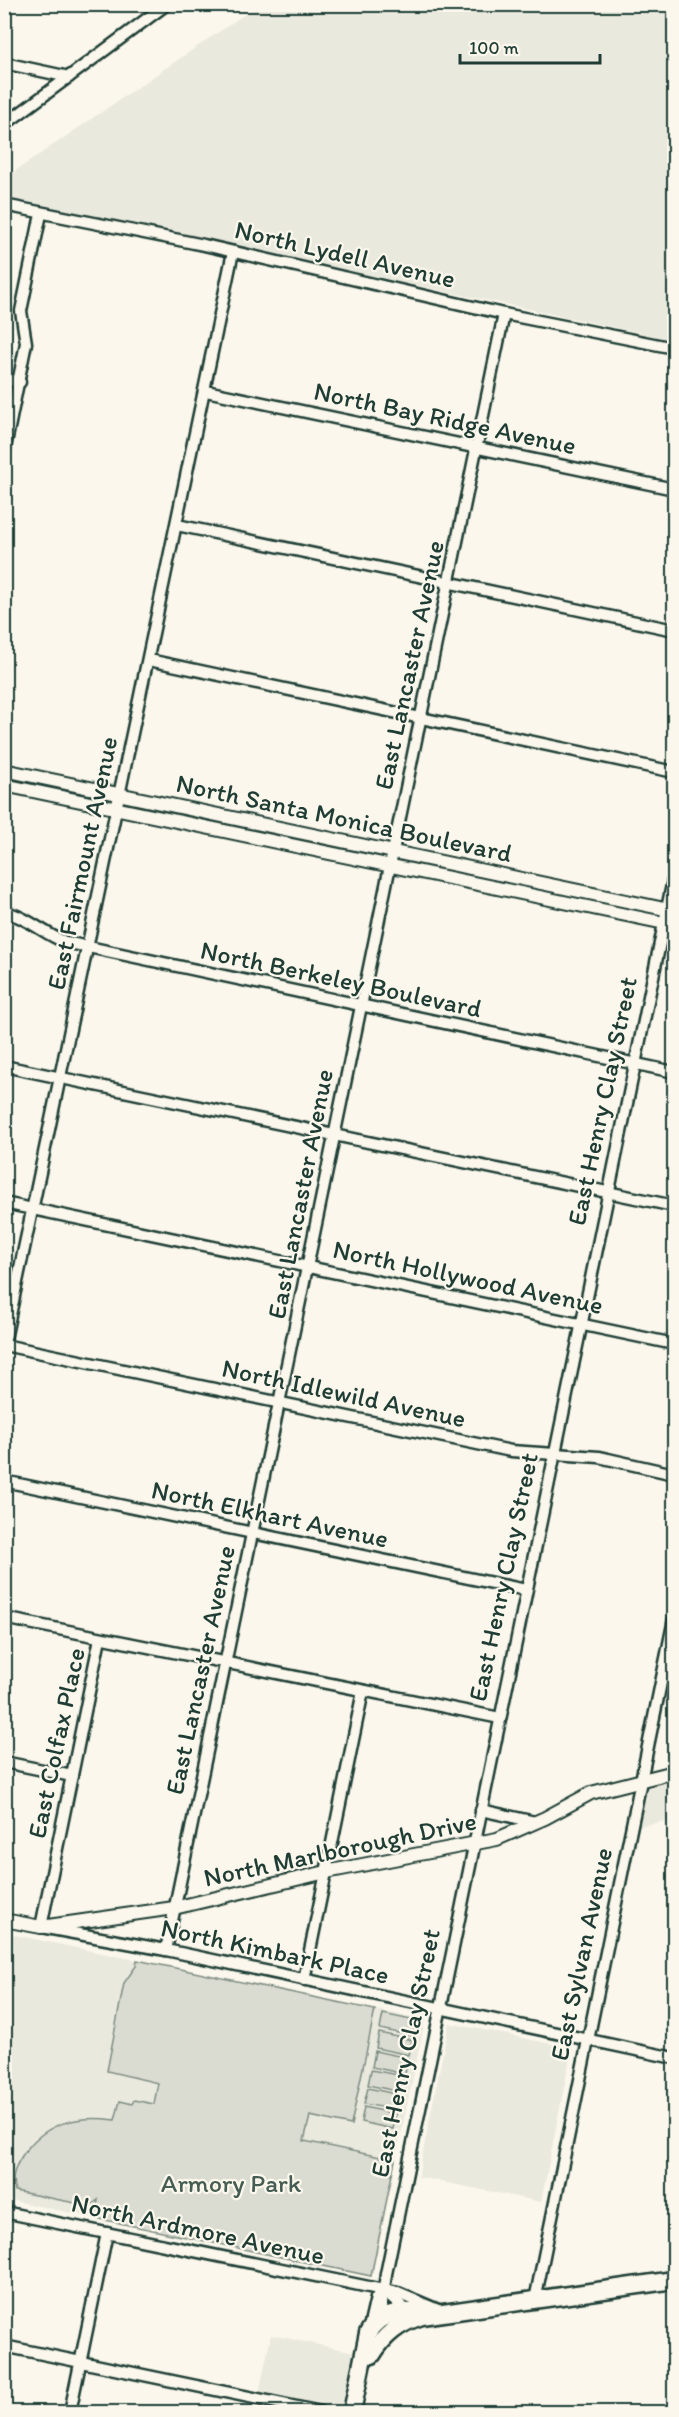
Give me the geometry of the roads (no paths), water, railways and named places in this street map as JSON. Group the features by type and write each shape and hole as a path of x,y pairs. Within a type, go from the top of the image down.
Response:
{"main road":[{"path":"368,2333 380,2319 390,2314 444,2312 675,2280"},
{"path":"372,2355 388,2334 413,2314"},
{"path":"361,2412 380,2319"},
{"name":"East Henry Clay Street","path":"352,2412 368,2333"}],"street":[{"path":"4,125 167,4"},
{"path":"4,63 69,77"},
{"name":"North Lydell Avenue","path":"4,206 233,252 504,314 675,348"},
{"path":"4,453 20,382 26,343 21,311 41,214"},
{"name":"East Fairmount Avenue","path":"4,1345 206,391 233,252"},
{"name":"East Lancaster Avenue","path":"166,1950 504,314"},
{"path":"4,379 20,382"},
{"name":"North Bay Ridge Avenue","path":"206,391 675,489"},
{"path":"177,525 675,630"},
{"path":"149,660 675,772"},
{"name":"North Santa Monica Boulevard","path":"4,770 671,910"},
{"name":"North Santa Monica Boulevard","path":"4,785 670,924"},
{"name":"East Henry Clay Street","path":"380,2319 384,2299 383,2290 440,2009 635,1064 670,924 675,875"},
{"name":"North Berkeley Boulevard","path":"4,912 26,921 48,936 87,947 675,1072"},
{"path":"4,1066 675,1206"},
{"name":"North Hollywood Avenue","path":"4,1203 675,1344"},
{"name":"North Idlewild Avenue","path":"4,1345 511,1451 599,1457 675,1474"},
{"name":"North Elkhart Avenue","path":"4,1481 526,1590"},
{"path":"4,1618 500,1718"},
{"name":"East Sylvan Avenue","path":"535,2300 587,2038 675,1619"},
{"name":"East Colfax Place","path":"41,1927 100,1638"},
{"path":"304,1980 363,1691"},
{"path":"4,1762 72,1776"},
{"name":"North Marlborough Drive","path":"4,1920 41,1927 174,1908 326,1872 497,1839 536,1822 591,1793 675,1772"},
{"path":"481,1810 536,1822"},
{"name":"North Kimbark Place","path":"41,1927 166,1950 675,2058"},
{"name":"North Ardmore Avenue","path":"4,2212 398,2293 444,2312"},
{"path":"70,2412 106,2233"},
{"path":"383,2290 413,2314"},
{"name":"East Henry Clay Street","path":"368,2333 376,2298 383,2290"},
{"path":"4,2346 321,2412"}],"park label":[{"name":"Armory Park","path":"231,2183"}]}
